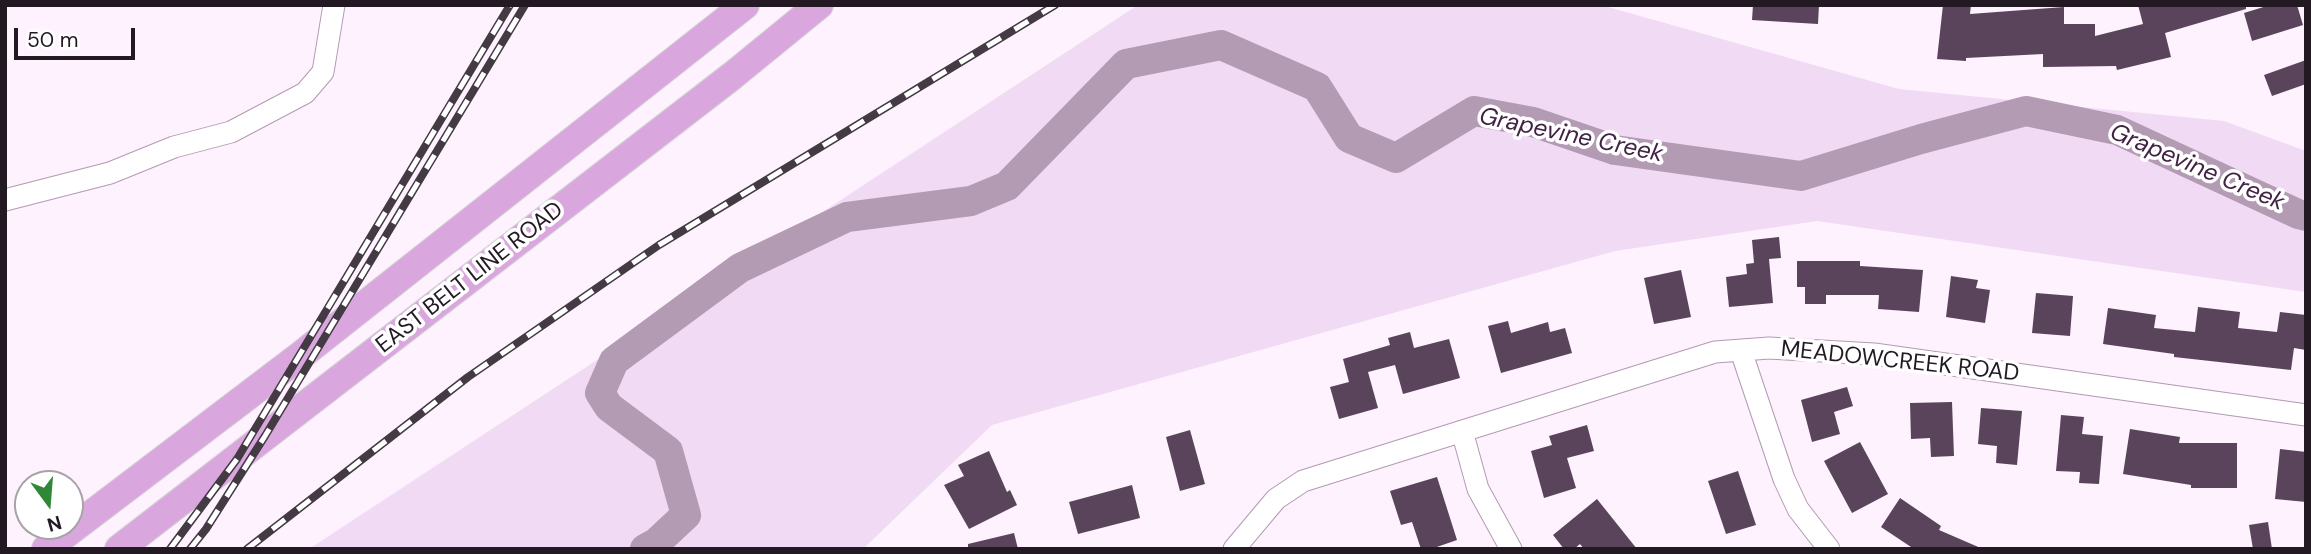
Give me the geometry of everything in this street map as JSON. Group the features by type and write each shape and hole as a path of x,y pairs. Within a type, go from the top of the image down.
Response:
{"main road":[{"name":"EAST BELT LINE ROAD","path":"46,549 300,356 745,5"},
{"name":"EAST BELT LINE ROAD","path":"119,549 732,76 819,5"},
{"path":"548,158 576,195"}],"street":[{"path":"5,200 110,173 174,148 231,132 305,93 323,72 334,5"},
{"name":"MEADOWCREEK ROAD","path":"1234,549 1276,499 1303,481 1715,352 1769,348 1874,354 2306,415"},
{"path":"1741,351 1784,479 1798,509 1829,549"},
{"path":"1462,431 1478,489 1511,549"}],"shaded area":[{"path":"1138,5 1601,5 1899,89 2224,121 2306,151 2306,292 1817,221 1615,251 992,425 863,549 309,549"}],"building":[{"path":"1753,5 1819,5 1818,24 1752,20"},
{"path":"1943,5 1971,5 1970,14 2064,7 2064,24 2095,24 2095,36 2143,24 2138,5 2246,5 2246,9 2165,33 2171,57 2117,70 2116,66 2043,67 2043,54 1966,58 1966,61 1937,59"},
{"path":"2270,5 2297,5 2303,25 2252,41 2244,13"},
{"path":"2306,60 2306,84 2272,96 2264,75"},
{"path":"1779,237 1781,258 1769,259 1773,303 1729,307 1726,277 1747,274 1746,264 1754,263 1752,240"},
{"path":"1797,261 1860,261 1860,266 1923,270 1919,312 1878,309 1879,295 1826,295 1826,304 1805,304 1805,287 1797,287"},
{"path":"1681,270 1691,317 1654,324 1644,278"},
{"path":"1951,276 1978,280 1976,288 1990,290 1985,323 1946,317"},
{"path":"2036,293 2073,296 2070,336 2032,333"},
{"path":"2198,307 2240,312 2238,328 2277,332 2280,312 2306,315 2306,350 2294,348 2291,370 2174,357 2174,354 2103,344 2108,308 2156,315 2154,328 2195,332"},
{"path":"1508,321 1511,333 1548,322 1550,332 1565,328 1572,353 1501,373 1488,326"},
{"path":"1410,332 1414,348 1449,339 1460,378 1403,394 1395,365 1368,372 1378,408 1339,419 1330,387 1349,382 1343,359 1390,345 1388,338"},
{"path":"1847,387 1853,406 1834,412 1840,434 1812,442 1801,400"},
{"path":"1952,402 1954,456 1931,457 1930,438 1911,439 1910,403"},
{"path":"1981,408 2022,411 2017,465 1996,463 1997,446 1978,444"},
{"path":"2061,415 2084,417 2082,434 2103,436 2099,484 2079,483 2080,472 2056,471"},
{"path":"1587,425 1594,451 1567,458 1576,488 1544,498 1531,451 1552,445 1549,436"},
{"path":"2130,429 2180,437 2179,443 2237,443 2237,488 2191,488 2191,485 2123,474"},
{"path":"1190,430 1205,484 1180,491 1166,437"},
{"path":"1860,442 1888,494 1852,513 1824,461"},
{"path":"2280,449 2306,452 2306,502 2275,499"},
{"path":"989,451 1007,492 1010,490 1017,505 969,529 944,485 964,476 958,465"},
{"path":"1738,471 1756,525 1726,534 1708,481"},
{"path":"1437,477 1457,540 1431,549 1421,549 1412,522 1401,525 1390,491"},
{"path":"1132,485 1140,518 1078,534 1069,502"},
{"path":"1900,498 1941,526 1939,530 1983,549 1914,549 1881,527"},
{"path":"1597,499 1637,549 1584,549 1580,544 1574,549 1564,549 1553,535"},
{"path":"2268,522 2272,549 2253,549 2249,525"},
{"path":"1014,533 1018,549 968,549 968,544"}],"waterway":[{"name":"Grapevine Creek","path":"645,549 656,543 686,515 668,451 609,407 600,393 614,361 740,268 847,217 971,201 1007,186 1126,64 1221,45 1317,87 1349,138 1396,158 1474,111 1533,122 1615,150 1801,176 1921,139 2026,111 2117,130 2306,216"}],"railway":[{"path":"170,549 237,459 510,5"},
{"path":"190,549 206,529 265,436 525,5"},
{"path":"247,549 468,377 659,245 1055,5"}]}
